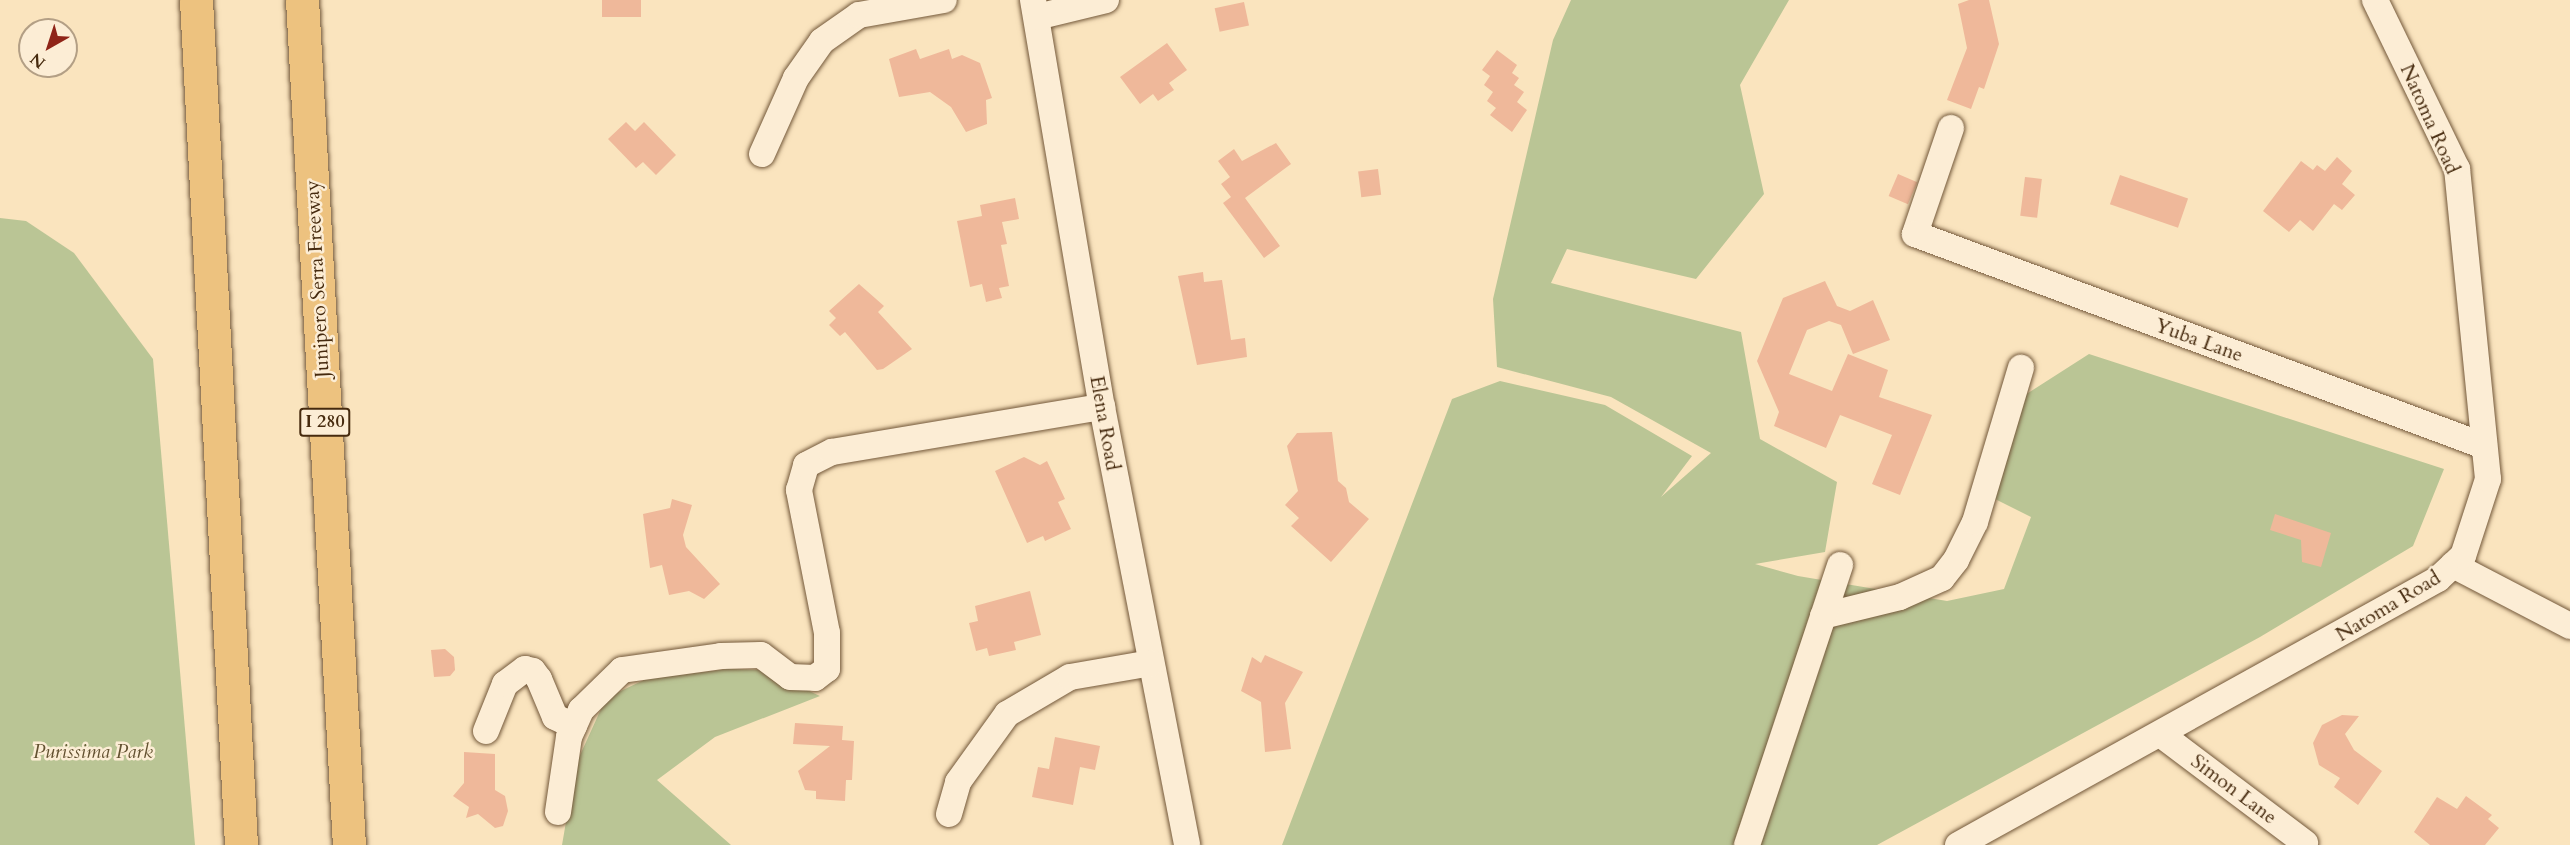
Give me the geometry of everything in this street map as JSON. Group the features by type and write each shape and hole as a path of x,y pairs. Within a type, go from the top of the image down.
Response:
{"highway":[{"path":"196,0 241,845"},
{"name":"Junipero Serra Freeway","path":"302,0 349,845"}],"street":[{"path":"762,154 796,78 822,41 859,15 944,0"},
{"path":"1035,9 1106,0"},
{"name":"Natoma Road","path":"1958,845 2163,736 2438,579 2463,556 2477,525 2488,479 2457,169 2375,0"},
{"name":"Elena Road","path":"1035,9 1102,407 1187,845"},
{"name":"Yuba Lane","path":"1950,128 1915,234 2484,446"},
{"path":"1823,616 1900,597 1942,578 1956,560 1975,522 2021,368"},
{"path":"558,812 574,726 581,710 622,670 751,656 761,656 790,677 815,678 827,669 827,633 799,490 806,465 832,452 1102,407"},
{"path":"1747,845 1840,565"},
{"path":"2453,565 2570,626"},
{"path":"949,814 958,782 1007,714 1070,676 1151,663"},
{"path":"486,730 505,684 525,669 533,671 539,679 555,717 574,726"},
{"name":"Simon Lane","path":"2163,736 2305,843"}],"green space":[{"path":"1571,0 1789,0 1740,85 1764,194 1696,279 1567,249 1551,283 1741,332 1760,439 1837,482 1825,552 1755,564 1798,576 1947,601 2004,589 2031,517 1993,498 2025,395 2089,354 2444,469 2413,546 2260,637 1877,845 1282,845 1452,399 1500,381 1605,405 1692,456 1661,497 1711,453 1611,397 1497,367 1493,299 1553,40"},
{"name":"Purissima Park","path":"0,218 26,221 74,253 153,359 195,845 0,845"},
{"path":"728,669 763,670 820,696 715,737 657,780 731,845 562,845 576,764 606,698 646,679"}],"building":[{"path":"602,0 641,0 641,17 602,17"},
{"path":"1969,0 1989,0 1999,44 1984,89 1979,87 1971,109 1947,100 1967,48 1958,4"},
{"path":"1244,2 1249,25 1220,32 1215,8"},
{"path":"1167,43 1187,70 1169,83 1174,90 1158,101 1153,94 1140,104 1120,77"},
{"path":"916,49 920,59 949,49 952,59 962,55 980,63 992,98 986,100 987,124 966,132 951,107 930,92 899,97 889,59"},
{"path":"1497,50 1517,65 1512,73 1519,78 1514,85 1524,92 1517,102 1527,110 1512,132 1490,115 1496,108 1487,101 1493,92 1484,85 1490,76 1482,70"},
{"path":"626,122 635,131 644,122 676,155 656,175 643,162 636,168 608,139"},
{"path":"1276,143 1291,164 1245,198 1280,246 1264,258 1223,203 1231,197 1221,184 1230,177 1218,161 1234,149 1242,161"},
{"path":"2337,157 2352,171 2342,184 2355,195 2342,210 2334,204 2313,231 2300,220 2289,232 2263,211 2301,161 2313,170 2317,165 2325,171"},
{"path":"1378,169 1381,195 1361,197 1358,171"},
{"path":"1898,174 1917,182 1908,204 1889,196"},
{"path":"2120,175 2188,198 2178,228 2110,204"},
{"path":"2025,177 2042,179 2037,218 2020,216"},
{"path":"1015,198 1019,219 1002,222 1007,244 1001,245 1009,286 999,288 1002,298 986,302 982,284 970,287 957,221 982,216 980,205"},
{"path":"1203,272 1204,282 1222,280 1231,340 1245,338 1247,357 1197,365 1178,276"},
{"path":"1825,281 1837,306 1850,311 1873,300 1890,340 1853,354 1841,325 1829,321 1807,330 1789,374 1832,391 1848,354 1888,370 1879,397 1932,415 1900,495 1872,484 1892,435 1840,415 1826,448 1774,426 1779,412 1757,361 1783,298"},
{"path":"859,284 884,306 878,312 912,349 883,369 877,370 845,332 840,336 829,325 836,318 829,311"},
{"path":"1332,432 1338,481 1346,488 1349,502 1369,519 1331,562 1291,526 1299,518 1285,505 1298,491 1287,446 1297,433"},
{"path":"1024,457 1040,465 1047,461 1065,499 1058,502 1071,529 1045,541 1043,536 1027,543 995,471"},
{"path":"672,499 692,505 683,535 686,547 720,584 704,599 689,591 669,595 662,565 650,568 643,514 670,508"},
{"path":"2275,514 2331,533 2321,567 2302,562 2301,540 2270,530"},
{"path":"1030,591 1041,635 1014,642 1016,650 989,656 987,648 976,651 969,623 978,621 975,606"},
{"path":"445,649 454,657 455,670 450,676 434,677 431,650"},
{"path":"1265,655 1303,672 1285,703 1291,749 1265,752 1261,702 1241,691 1252,657 1261,663"},
{"path":"2342,715 2359,716 2345,734 2354,750 2382,771 2358,805 2334,787 2340,778 2319,765 2313,743 2322,725"},
{"path":"795,723 843,726 842,740 854,741 852,780 846,780 845,801 816,799 816,791 805,790 798,771 830,746 793,744"},
{"path":"1055,737 1100,746 1095,770 1080,767 1073,805 1032,797 1038,767 1049,769"},
{"path":"464,752 495,754 495,790 505,796 508,811 503,826 495,828 478,814 466,818 469,807 453,796 464,783"},
{"path":"2466,796 2492,815 2488,819 2499,828 2485,845 2430,845 2414,832 2437,797 2457,809"}]}
